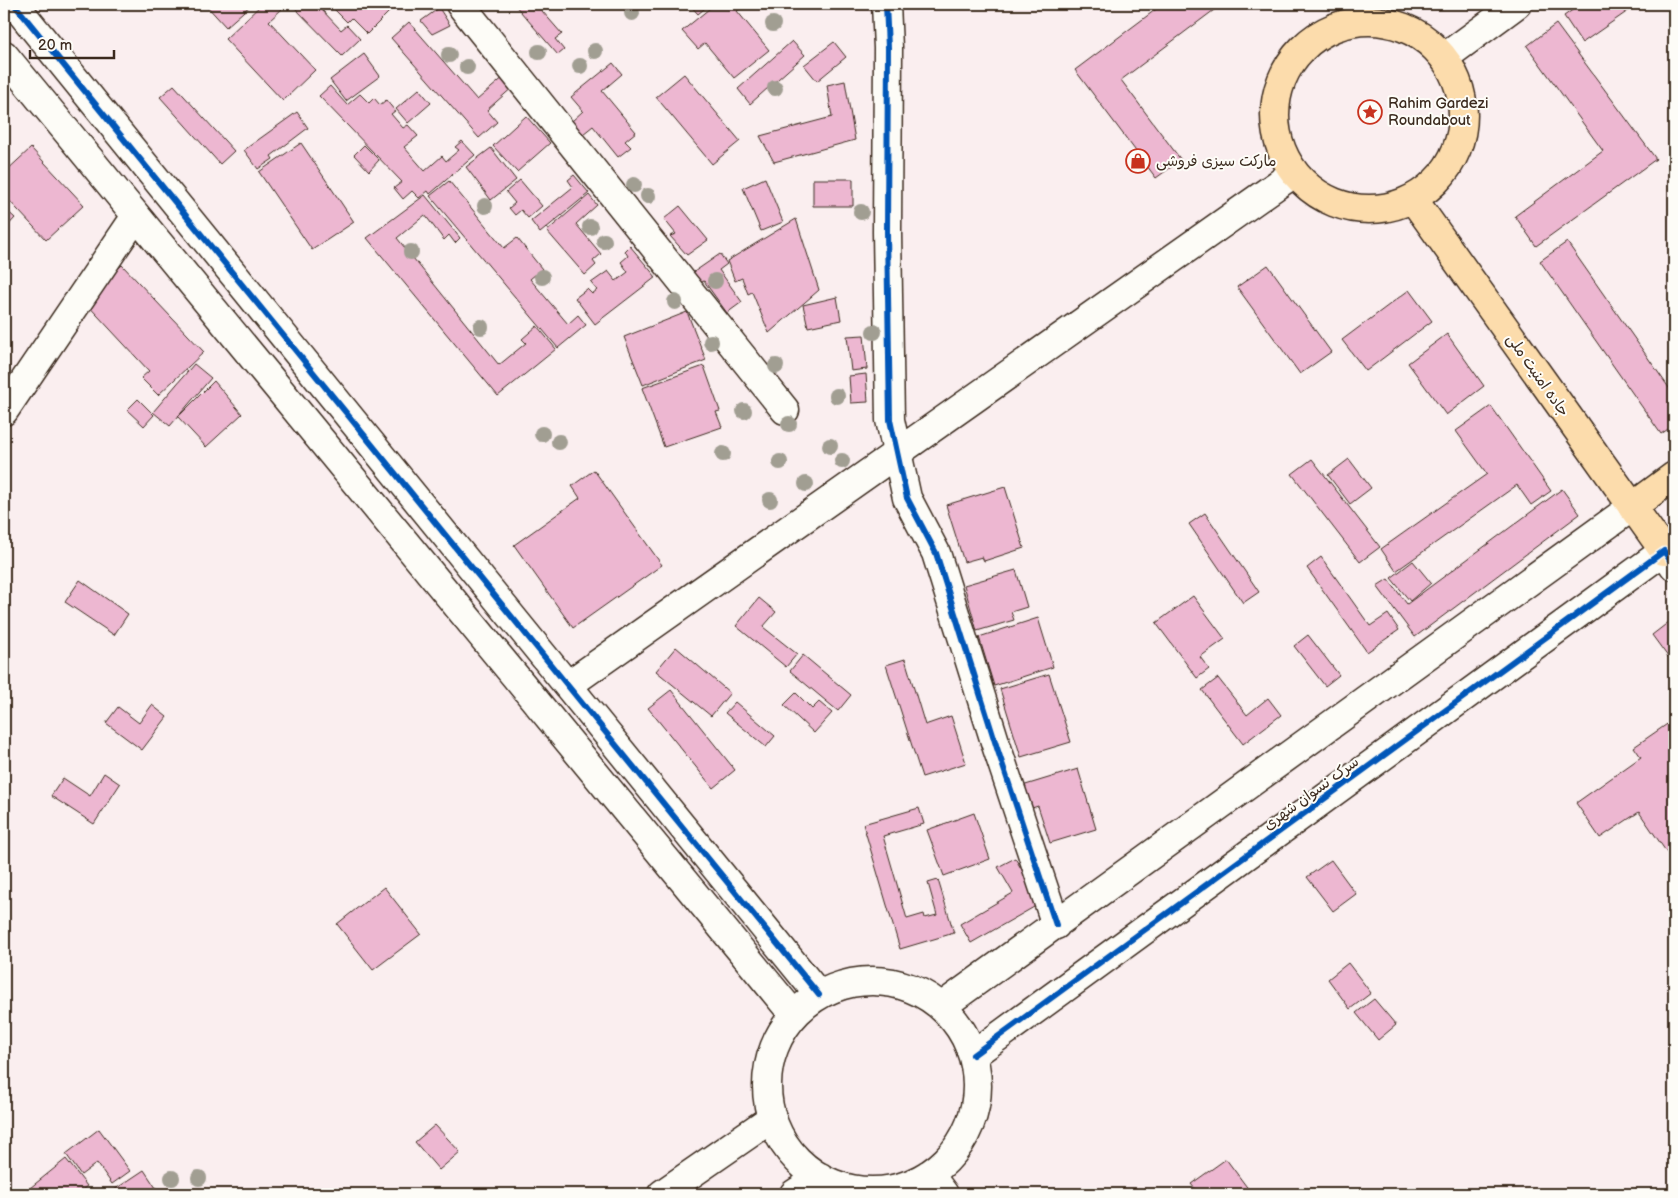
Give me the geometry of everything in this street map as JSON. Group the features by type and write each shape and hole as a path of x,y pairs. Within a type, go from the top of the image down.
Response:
{"main road":[{"path":"1351,12 1387,21 1419,34 1445,57 1460,87 1464,120 1456,152 1439,180 1413,199 1382,209 1349,208 1319,195 1294,174 1279,145 1273,112 1280,80 1297,52 1322,32 1351,12"},
{"name":"جاده امنیت ملی","path":"1413,199 1632,507 1671,554"},
{"path":"1632,507 1674,476"}],"street":[{"path":"14,4 819,995"},
{"path":"460,4 785,410"},
{"path":"886,4 888,48 887,232 890,420 907,498 936,553 997,748 1056,925"},
{"path":"1445,57 1517,4"},
{"path":"4,56 794,1015"},
{"path":"568,685 1294,174"},
{"path":"4,411 136,216"},
{"path":"941,1007 1632,507"},
{"name":"سرک نسوان شهری","path":"973,1055 1671,554"},
{"path":"882,981 914,989 941,1007 960,1029 973,1055 977,1085 974,1114 962,1142 942,1165 936,1184 921,1180 896,1188 870,1191 844,1187 820,1176 799,1161 788,1148 772,1118 767,1091 770,1063 778,1038 794,1015 819,995 850,983 882,981"},
{"path":"662,1194 772,1118"},
{"path":"794,1194 820,1176"}],"building":[{"path":"205,4 252,4 226,27"},
{"path":"262,4 277,4 282,9 269,21 315,70 283,101 225,39"},
{"path":"291,4 320,4 323,6 321,9 341,30 347,25 360,39 342,56"},
{"path":"329,4 387,4 392,9 367,34 351,18 347,22"},
{"path":"514,4 536,4 562,34 555,39 564,50 558,55"},
{"path":"689,4 710,4 698,14"},
{"path":"715,4 747,4 737,11 769,50 734,78 705,43 698,49 682,31"},
{"path":"1163,4 1222,4 1121,80 1181,160 1156,178 1075,70"},
{"path":"1581,4 1638,4 1582,43 1564,16"},
{"path":"439,8 450,25 432,34 421,21"},
{"path":"409,22 477,100 505,76 514,86 487,110 497,122 479,138 391,38"},
{"path":"1556,24 1656,159 1536,246 1515,216 1603,151 1527,46"},
{"path":"792,41 805,55 750,104 738,89"},
{"path":"834,42 846,57 817,81 804,65"},
{"path":"364,54 380,76 346,101 330,80"},
{"path":"613,63 622,74 602,91 636,132 625,141 631,147 618,157 593,126 583,134 572,121 583,111 571,97"},
{"path":"684,74 740,141 712,164 656,97"},
{"path":"845,81 855,140 774,162 760,136 832,117 827,85"},
{"path":"174,85 234,151 220,164 160,97"},
{"path":"330,86 347,105 360,94 369,103 374,98 380,105 386,100 395,111 391,114 403,128 408,125 418,136 404,147 425,171 442,156 446,161 459,150 455,147 462,141 475,155 430,194 428,191 419,198 412,191 403,199 394,188 402,182 319,96"},
{"path":"419,89 431,103 408,123 396,109"},
{"path":"297,112 308,128 271,156 273,159 258,169 244,150"},
{"path":"526,116 550,143 517,172 493,146"},
{"path":"301,143 354,222 312,250 259,172"},
{"path":"364,145 379,160 369,171 354,155"},
{"path":"31,148 84,205 46,240 4,195 4,173"},
{"path":"491,148 516,180 491,200 466,167"},
{"path":"574,175 589,193 540,233 531,221 573,187 568,180"},
{"path":"765,178 783,222 761,231 743,188"},
{"path":"813,179 853,179 853,206 813,206"},
{"path":"520,180 542,206 528,218 521,210 515,215 509,208 515,203 506,192"},
{"path":"449,181 504,248 517,238 542,269 530,279 568,324 578,315 586,325 558,348 430,196"},
{"path":"425,195 460,238 455,243 449,235 444,240 425,215 397,238 499,365 526,343 522,339 537,326 556,349 498,396 367,238"},
{"path":"589,195 597,205 576,224 601,254 593,261 596,265 585,275 547,231"},
{"path":"680,206 708,240 687,255 670,236 676,234 664,219"},
{"path":"4,208 15,218 4,230"},
{"path":"796,219 819,290 769,333 752,292 748,294 742,278 735,281 727,261"},
{"path":"1567,242 1674,395 1674,425 1661,434 1540,261"},
{"path":"630,246 656,277 595,324 575,298 587,289 592,294 597,290 591,283 608,271 616,281 628,272 621,262 628,256 625,251"},
{"path":"720,254 727,264 719,270 742,302 727,313 704,281 698,284 691,274"},
{"path":"122,265 204,352 158,395 141,378 149,371 84,301"},
{"path":"1268,265 1331,352 1300,374 1237,287"},
{"path":"1409,290 1432,321 1366,371 1342,340"},
{"path":"837,297 841,320 808,327 803,305"},
{"path":"687,312 706,360 643,385 624,337"},
{"path":"1447,334 1484,386 1446,415 1408,363"},
{"path":"864,335 867,369 851,371 847,336"},
{"path":"194,364 211,378 170,426 153,412"},
{"path":"704,366 720,411 716,412 722,427 664,447 642,388"},
{"path":"866,374 868,402 851,403 849,376"},
{"path":"214,381 242,414 206,447 178,417"},
{"path":"138,399 154,415 144,426 127,410"},
{"path":"1491,406 1551,491 1531,505 1517,485 1396,571 1381,549 1487,474 1456,431"},
{"path":"1312,459 1380,547 1360,562 1292,474"},
{"path":"1349,459 1371,488 1350,504 1328,475"},
{"path":"594,470 662,565 573,628 514,545 580,498 572,486"},
{"path":"1005,487 1024,548 984,561 982,557 964,562 946,505"},
{"path":"1562,489 1580,514 1415,637 1377,586 1388,579 1407,604"},
{"path":"1205,513 1259,592 1243,603 1189,524"},
{"path":"1321,557 1370,626 1388,614 1399,630 1367,652 1307,568"},
{"path":"1413,561 1431,583 1410,601 1391,578"},
{"path":"1016,570 1027,607 1011,612 1014,620 977,631 964,585"},
{"path":"80,580 128,614 114,635 65,602"},
{"path":"1193,596 1225,639 1200,657 1209,669 1197,678 1156,623"},
{"path":"759,598 776,612 763,627 797,654 786,667 736,626"},
{"path":"1038,618 1053,667 994,686 979,637"},
{"path":"1674,618 1674,665 1652,635"},
{"path":"1308,635 1339,675 1325,686 1294,646"},
{"path":"676,647 730,693 711,716 656,671"},
{"path":"803,655 851,695 838,711 790,671"},
{"path":"905,659 925,725 951,716 966,763 922,777 886,665"},
{"path":"1049,674 1071,742 1021,757 1000,689"},
{"path":"1218,678 1247,715 1268,698 1281,715 1243,744 1202,690"},
{"path":"671,690 735,770 713,788 648,708"},
{"path":"796,693 812,709 819,702 832,713 814,733 784,705"},
{"path":"735,702 775,736 766,747 725,713"},
{"path":"152,705 167,717 142,750 106,723 118,707 139,723"},
{"path":"1673,720 1674,863 1639,812 1600,838 1576,803 1641,757 1634,747"},
{"path":"1078,769 1096,829 1050,843 1038,806 1026,810 1019,787"},
{"path":"104,773 120,784 94,824 51,796 63,778 90,796"},
{"path":"919,808 924,824 883,836 907,919 924,914 925,918 937,915 928,883 938,880 954,933 900,949 863,824"},
{"path":"974,813 990,859 944,876 927,830"},
{"path":"1015,858 1041,903 971,943 960,924 1013,893 998,867"},
{"path":"1331,860 1356,894 1333,911 1307,877"},
{"path":"384,887 421,934 373,970 337,924"},
{"path":"1348,963 1371,993 1350,1009 1328,979"},
{"path":"1374,999 1396,1025 1378,1040 1356,1013"},
{"path":"435,1125 460,1152 439,1170 415,1142"},
{"path":"99,1129 130,1171 112,1184 97,1163 81,1175 66,1154"},
{"path":"66,1159 87,1186 77,1194 35,1194 30,1188"},
{"path":"1226,1159 1252,1194 1199,1194 1191,1184"},
{"path":"144,1170 160,1194 108,1194"}],"cycle path":[{"path":"14,4 819,995"},
{"path":"886,4 888,48 887,232 890,420 907,498 936,553 997,748 1056,925"},
{"path":"973,1055 1664,551 1674,566"}],"place":[{"name":"Rahim Gardezi Roundabout","path":"1370,112"},
{"name":"مارکت سیزی فروشی","path":"1138,161"}]}
